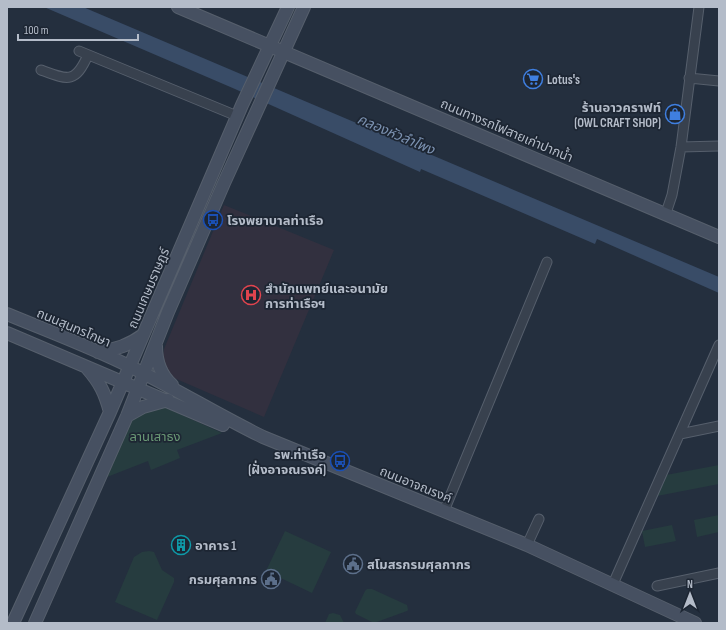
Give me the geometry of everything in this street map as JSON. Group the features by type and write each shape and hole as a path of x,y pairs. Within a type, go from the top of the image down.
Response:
{"street":[{"path":"178,7 270,46"},
{"name":"ถนนเกษมราษฎร์","path":"13,623 110,412 242,104 288,7"},
{"path":"35,623 126,416 156,341 256,109 304,7"},
{"path":"666,213 672,195 681,147 699,7"},
{"name":"ถนนทางรถไฟสายเก่าปากน้ำ","path":"270,46 396,98 719,237"},
{"path":"41,70 60,78 72,76 82,69 83,53 237,116"},
{"path":"689,78 719,81"},
{"path":"681,147 719,146"},
{"path":"201,201 214,206"},
{"path":"444,511 547,262"},
{"name":"ถนนสุนทรโกษา","path":"7,314 130,366"},
{"path":"7,333 123,382"},
{"path":"98,352 131,344 143,335"},
{"path":"156,341 156,355 160,368 176,390"},
{"path":"613,584 719,345"},
{"path":"85,365 96,378 104,391 110,412"},
{"name":"ถนนอาจณรงค์","path":"130,366 263,437 527,545 695,623"},
{"name":"ถนนอาจณรงค์","path":"123,382 168,400 275,448 561,566 684,623"},
{"path":"126,416 143,407 168,400"},
{"path":"680,434 719,426"},
{"path":"527,545 539,519"},
{"path":"657,586 719,573"}],"shaded area":[{"name":"สำนักแพทย์และอนามัย การท่าเรือฯ","path":"224,205 334,250 264,417 174,378 165,366 163,357 164,349"}],"green space":[{"name":"ลานเสาธง","path":"164,407 222,433 177,450 180,458 151,470 148,461 107,477 131,420 147,411"},
{"path":"719,465 719,484 657,496 666,475"},
{"path":"719,515 719,532 697,537 694,520"},
{"path":"672,525 676,541 645,547 642,531"},
{"path":"285,531 331,552 312,593 266,571"},
{"path":"142,552 154,552 162,570 174,578 174,582 157,620 115,602 134,557"},
{"path":"367,589 372,589 407,605 408,610 374,623 356,614 355,612"},
{"path":"333,613 340,615 344,623 325,623 329,614"}],"water":[{"path":"44,7 83,7 719,277 719,293 597,239 595,244 421,169 420,172 235,89"}],"place":[{"name":"Lotus's","path":"533,79"},
{"name":"ร้านอาวคราฟท์ (OWL CRAFT SHOP)","path":"675,114"},
{"name":"โรงพยาบาลท่าเรือ","path":"213,220"},
{"name":"สำนักแพทย์และอนามัย การท่าเรือฯ","path":"251,295"},
{"name":"รพ.ท่าเรือ (ฝั่งอาจณรงค์)","path":"340,461"},
{"name":"อาคาร 1","path":"181,545"},
{"name":"สโมสรกรมศุลกากร","path":"353,564"},
{"name":"กรมศุลกากร","path":"271,579"}],"water label":[{"name":"คลองหัวลำโพง","path":"396,134"}]}
